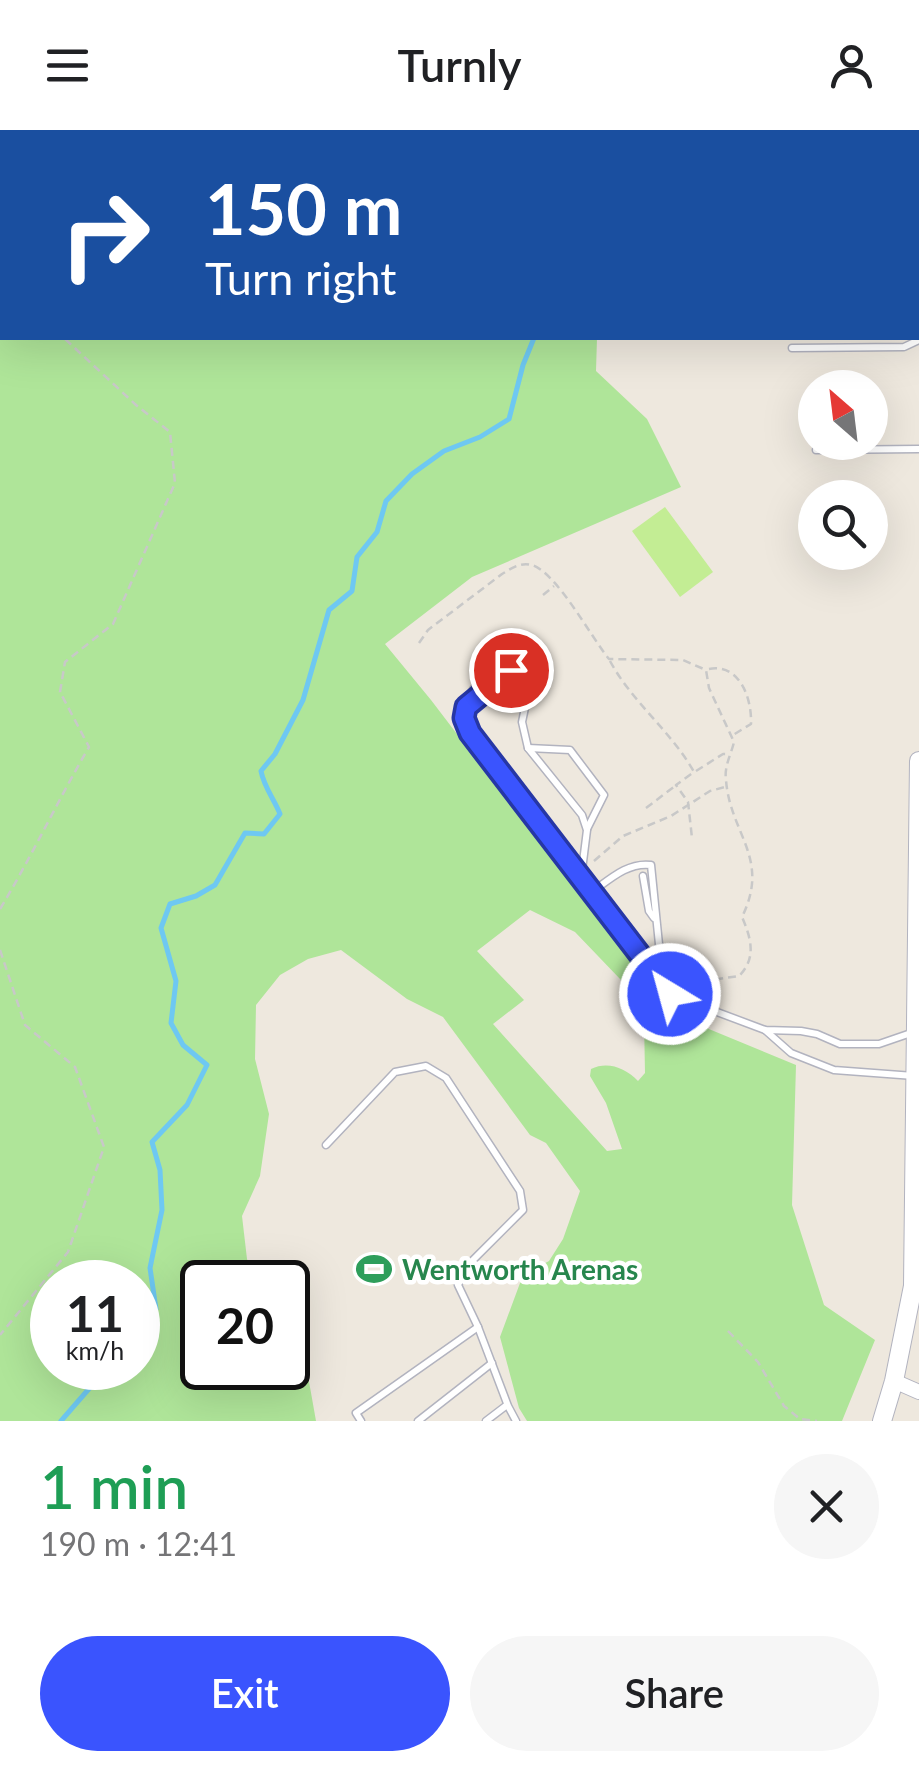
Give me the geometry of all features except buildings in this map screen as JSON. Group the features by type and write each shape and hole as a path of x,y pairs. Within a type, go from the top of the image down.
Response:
{"main road":[{"path":"882,1421 913,1286 917,1233 919,761"}],"street":[{"path":"894,1381 919,1392"}],"lane":[{"path":"792,348 904,347 919,340"},
{"path":"888,449 919,449"},
{"path":"587,830 582,814 528,748 522,722 530,684 514,662 503,662 471,693 464,718 470,733 670,994 764,1030 792,1053 834,1070 916,1076"},
{"path":"466,707 511,670"},
{"path":"528,748 570,750 604,795 587,830 582,878"},
{"path":"592,892 616,874 638,864 651,865 663,985"},
{"path":"643,876 649,911 657,923"},
{"path":"764,1030 800,1031 840,1044 879,1044 917,1031"},
{"path":"326,1145 395,1072 426,1066 446,1078 520,1191 523,1210 466,1267 458,1285 516,1421"},
{"path":"362,1421 356,1413 478,1327"},
{"path":"418,1421 492,1363"},
{"path":"486,1421 508,1406"}],"path":[{"path":"0,910 89,747 60,692 65,662 112,624 175,483 170,432 136,406 66,340"},
{"path":"419,643 428,630 514,566 534,566 556,585 636,699 672,738 694,772"},
{"path":"543,595 556,585"},
{"path":"608,659 683,660 706,670 721,667 734,674 746,694 752,719 732,735"},
{"path":"706,670 709,688 734,742 725,774 726,786 754,874 742,917 752,944 748,965 738,976 718,978"},
{"path":"646,808 694,772 723,754 730,754"},
{"path":"676,785 688,805 692,838"},
{"path":"582,878 592,863 623,836 726,786"},
{"path":"0,950 25,1025 75,1067 104,1147 68,1252 0,1336"},
{"path":"728,1331 758,1362 784,1406 800,1418 817,1421"}],"green space":[{"path":"0,340 597,340 596,371 647,419 681,487 472,577 385,644 670,1013 796,1065 792,1205 824,1305 875,1340 842,1421 527,1421 519,1408 500,1337 523,1275 549,1261 563,1239 580,1191 546,1143 530,1135 443,1017 407,999 341,950 308,959 280,975 256,1005 255,1059 269,1114 260,1176 242,1216 247,1260 180,1260 180,1390 310,1387 316,1421 0,1421","holes":["530,910 575,932 621,980 644,1020 645,1073 638,1081 616,1067 591,1069 590,1076 606,1103 622,1149 607,1151 493,1024 524,1000 477,951"]},
{"path":"665,507 713,572 680,597 632,531"}],"waterway":[{"path":"152,1260 162,1210 160,1170 152,1142 187,1105 207,1065 183,1045 171,1023 176,981 161,928 170,904 215,885 245,833 264,834 280,814 261,771 275,754 303,700 329,610 352,591 357,557 377,532 386,501 412,474 444,451 480,437 509,419 533,340"},
{"path":"61,1421 88,1390"}],"place":[{"name":"Wentworth Arenas","path":"374,1269"}],"route":[{"path":"511,670 466,707 464,718 470,733 670,994"}]}
